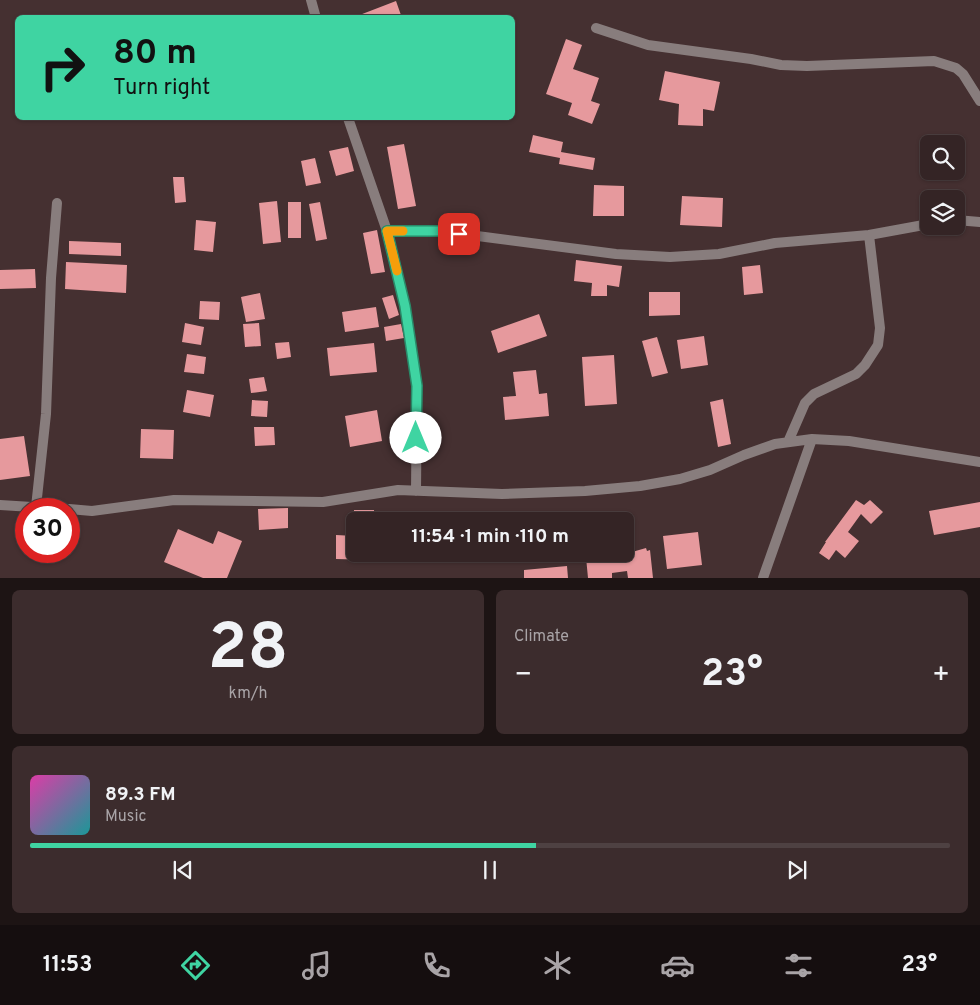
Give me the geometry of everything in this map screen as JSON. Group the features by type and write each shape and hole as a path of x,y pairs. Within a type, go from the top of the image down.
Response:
{"street":[{"path":"311,0 315,15"},
{"path":"596,28 648,46 751,59 781,65 806,66 934,61 956,68 963,74 980,100"},
{"path":"349,120 387,231 405,306 417,386 416,491"},
{"path":"37,498 46,414 51,278 57,203"},
{"path":"965,221 980,222"},
{"path":"387,231 440,231 616,254 670,257 719,254 775,243 869,235 920,226"},
{"path":"788,442 805,403 814,394 856,374 865,365 878,345 880,328 869,235"},
{"path":"80,510 92,511 174,500 323,502 398,490 502,494 585,491 640,486 680,479 710,470 775,444 812,439 849,441 980,462"},
{"path":"763,578 812,439"},
{"path":"0,505 15,506"}],"building":[{"path":"396,1 401,15 360,15"},
{"path":"566,39 582,45 573,69 599,78 591,101 600,104 592,124 568,115 572,103 546,94"},
{"path":"665,71 720,82 714,111 703,109 703,126 678,125 679,104 659,100"},
{"path":"533,135 563,142 561,152 595,158 593,170 559,164 560,158 529,152"},
{"path":"404,144 416,206 398,209 387,147"},
{"path":"348,147 354,171 336,176 329,151"},
{"path":"315,158 321,183 306,186 301,161"},
{"path":"173,177 184,177 186,202 175,203"},
{"path":"594,185 624,186 624,216 593,216"},
{"path":"682,196 723,198 722,227 680,225"},
{"path":"277,201 281,242 263,244 259,203"},
{"path":"288,202 301,202 301,238 288,238"},
{"path":"320,202 327,239 316,241 309,204"},
{"path":"196,220 216,222 213,252 194,250"},
{"path":"377,230 385,272 371,274 363,233"},
{"path":"69,241 121,243 121,256 69,254"},
{"path":"576,260 622,266 619,287 607,285 607,296 591,296 592,283 574,281"},
{"path":"66,262 127,265 126,293 65,289"},
{"path":"760,265 763,293 744,295 742,267"},
{"path":"35,269 36,288 0,289 0,270"},
{"path":"649,292 680,292 680,315 649,316"},
{"path":"260,293 265,319 246,322 241,297"},
{"path":"393,295 399,315 389,319 382,298"},
{"path":"200,301 220,302 219,320 199,319"},
{"path":"376,307 379,327 345,332 342,312"},
{"path":"539,314 547,336 498,353 491,331"},
{"path":"185,323 204,327 201,345 182,342"},
{"path":"259,323 261,346 245,347 243,324"},
{"path":"401,324 404,338 386,341 384,327"},
{"path":"704,336 708,365 681,369 677,340"},
{"path":"657,337 668,373 652,377 642,341"},
{"path":"289,342 291,357 277,359 275,343"},
{"path":"374,343 377,372 330,376 327,348"},
{"path":"187,354 206,357 204,374 184,372"},
{"path":"614,355 617,404 585,406 582,357"},
{"path":"536,370 539,394 547,393 549,416 505,420 503,397 516,396 513,372"},
{"path":"264,377 267,391 251,393 249,379"},
{"path":"187,390 214,395 210,417 183,412"},
{"path":"723,399 731,444 718,447 710,402"},
{"path":"252,400 268,401 267,417 251,416"},
{"path":"377,410 382,441 350,447 345,416"},
{"path":"254,427 274,427 275,445 255,446"},
{"path":"141,429 174,430 173,459 140,458"},
{"path":"24,436 30,476 0,480 0,439"},
{"path":"856,500 864,505 870,500 883,512 871,524 861,514 848,532 859,541 845,558 836,550 829,560 819,553"},
{"path":"980,502 980,527 934,535 929,511"},
{"path":"288,508 288,528 259,530 258,509"},
{"path":"354,510 374,510 374,512 354,512"},
{"path":"178,529 213,544 218,531 242,541 227,578 203,578 164,562"},
{"path":"698,532 702,565 667,569 663,536"},
{"path":"336,535 346,536 346,559 336,559"},
{"path":"646,548 647,551 650,550 653,578 628,578 627,571 612,573 612,578 588,578 586,562 634,562 634,551"},
{"path":"567,566 568,578 524,578 524,570"}],"slow traffic":[{"path":"397,271 387,231 403,231"}],"route":[{"path":"416,438 417,386 405,306 387,231 440,231 459,234"}]}
